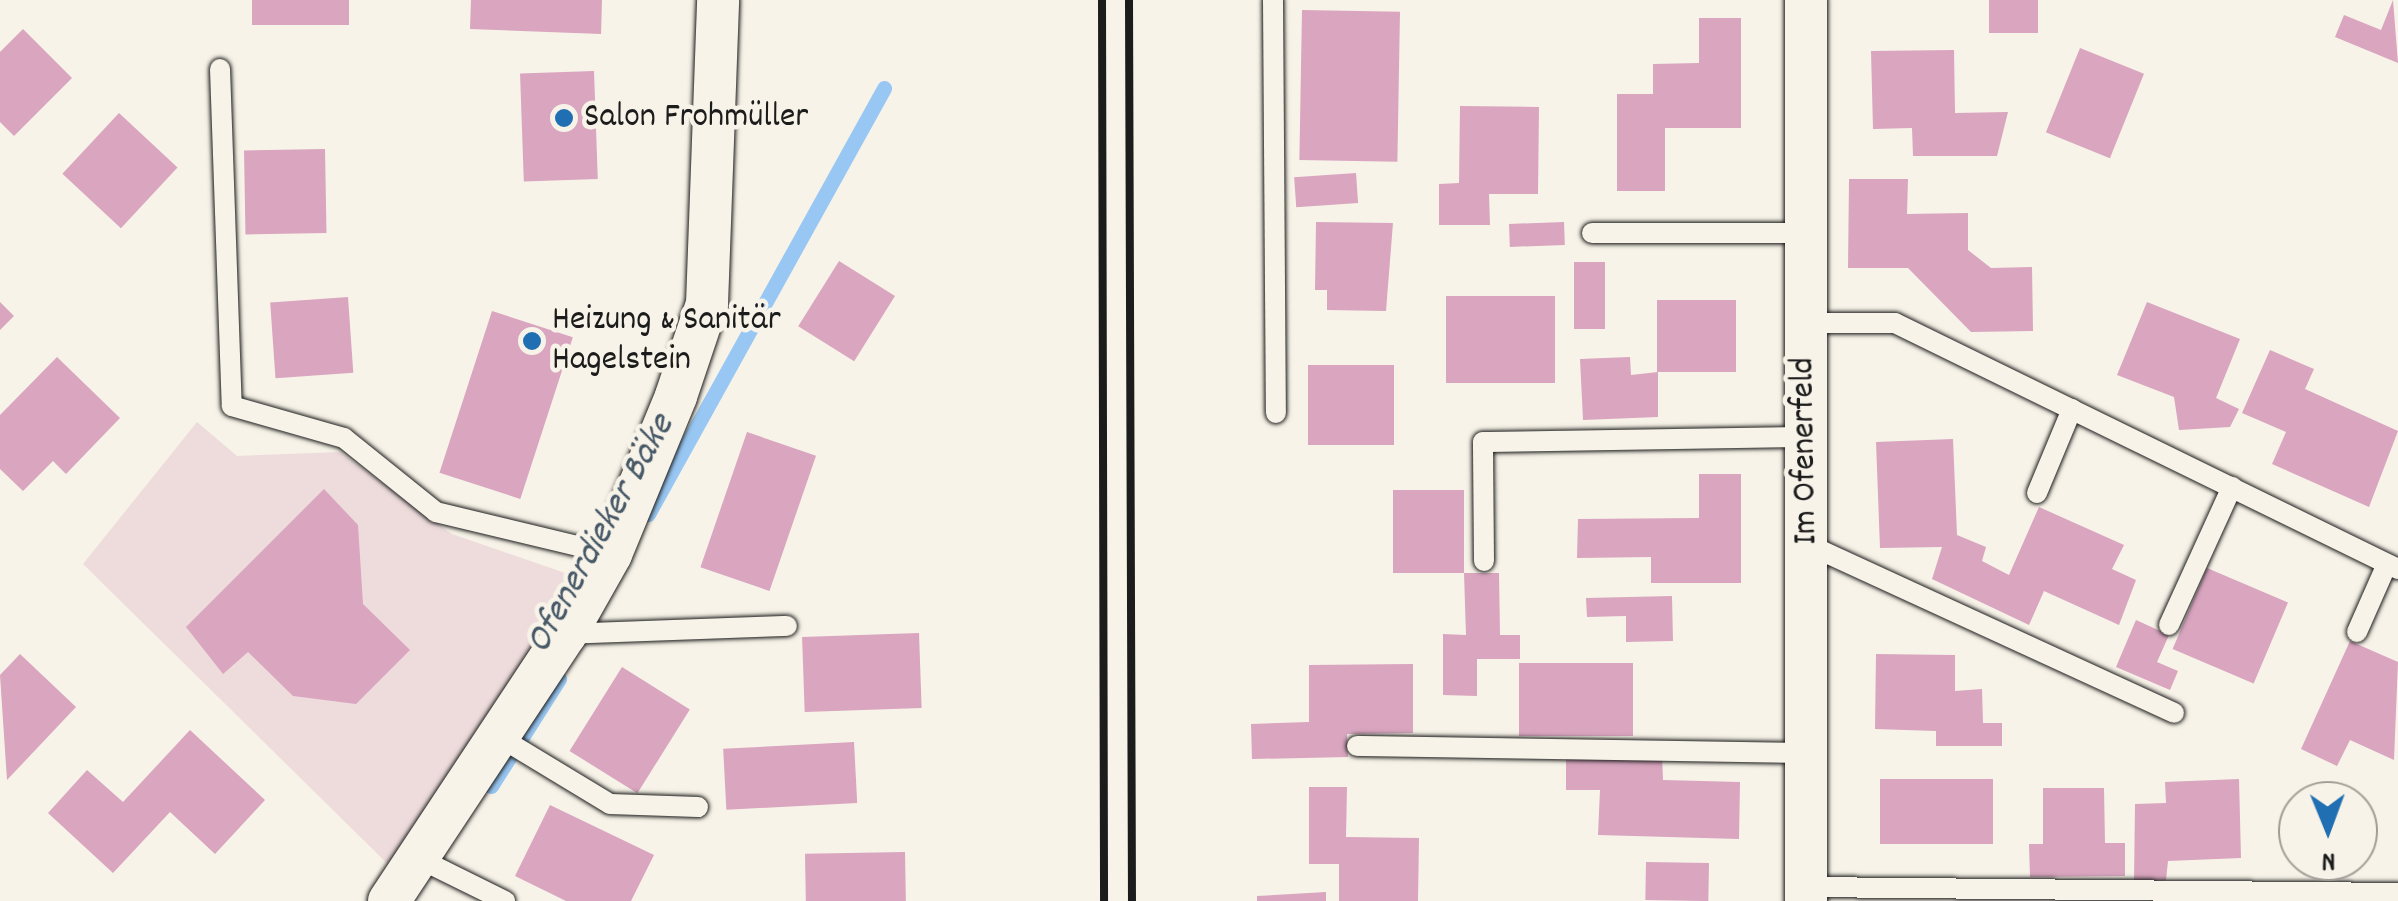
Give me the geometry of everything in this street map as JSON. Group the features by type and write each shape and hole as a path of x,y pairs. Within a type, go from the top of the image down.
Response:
{"street":[{"path":"390,901 502,738 611,554 707,304 718,0"},
{"name":"Im Ofenerfeld","path":"1806,0 1807,894"}],"lane":[{"path":"1273,0 1276,413"},
{"path":"220,69 232,406 344,438 436,512 611,554"},
{"path":"1592,232 1804,233"},
{"path":"1804,323 1895,324 2392,567 2356,632"},
{"path":"2037,492 2072,409"},
{"path":"1484,561 1482,442 1805,437"},
{"path":"2169,626 2232,487"},
{"path":"1806,544 2174,713"},
{"path":"566,634 788,626"},
{"path":"502,738 610,804 698,807"},
{"path":"1357,746 1809,753"},
{"path":"420,859 505,901"},
{"path":"1807,894 2398,893"}],"shaded area":[{"path":"197,422 237,456 340,452 452,534 594,583 405,881 83,564"}],"building":[{"path":"252,0 349,0 349,25 252,25"},
{"path":"471,0 602,0 601,34 470,29"},
{"path":"1989,0 2038,0 2038,33 1989,33"},
{"path":"2393,0 2398,63 2335,37 2344,15 2381,30"},
{"path":"1302,10 1400,12 1397,162 1299,160"},
{"path":"1699,18 1741,18 1741,128 1665,128 1665,191 1617,191 1617,94 1653,94 1653,64 1699,63"},
{"path":"23,29 72,78 14,136 0,122 0,52"},
{"path":"2080,48 2144,74 2110,158 2046,132"},
{"path":"1954,50 1955,113 2008,112 1997,156 1913,156 1912,128 1873,129 1871,51"},
{"path":"594,71 598,179 524,182 520,74"},
{"path":"1460,106 1539,107 1538,194 1489,194 1490,225 1439,225 1439,184 1459,183"},
{"path":"119,113 178,168 121,228 62,174"},
{"path":"325,149 326,233 245,234 244,150"},
{"path":"1356,173 1358,203 1296,207 1294,177"},
{"path":"1849,179 1908,179 1907,214 1968,213 1968,250 1991,268 2032,267 2033,331 1971,332 1908,268 1848,268"},
{"path":"1316,222 1393,223 1386,311 1327,310 1327,290 1315,290"},
{"path":"1564,222 1565,245 1510,247 1509,224"},
{"path":"839,261 895,296 854,361 798,326"},
{"path":"1574,262 1605,262 1605,329 1574,329"},
{"path":"1446,296 1555,296 1555,383 1446,383"},
{"path":"348,297 353,373 275,378 270,302"},
{"path":"1657,300 1736,300 1736,372 1657,372"},
{"path":"0,302 14,316 0,330"},
{"path":"2147,302 2240,339 2216,398 2239,409 2230,427 2179,430 2174,397 2117,375"},
{"path":"492,311 573,337 520,499 439,473"},
{"path":"2270,350 2314,369 2305,389 2398,431 2369,507 2272,464 2286,432 2242,413"},
{"path":"57,357 120,418 66,474 53,461 23,491 0,469 0,415"},
{"path":"1630,357 1631,375 1658,372 1658,417 1583,420 1580,359"},
{"path":"1308,365 1394,365 1394,445 1308,445"},
{"path":"747,432 816,456 769,591 700,567"},
{"path":"1953,439 1957,535 1986,547 1982,561 2009,575 2039,507 2124,545 2112,569 2136,580 2119,625 2044,591 2029,625 1932,579 1942,547 1880,548 1876,442"},
{"path":"1699,474 1741,474 1741,583 1651,583 1651,557 1577,558 1578,519 1699,518"},
{"path":"324,489 358,525 363,604 410,650 356,704 293,696 248,652 223,674 186,627"},
{"path":"1393,490 1464,490 1464,573 1393,573"},
{"path":"2207,568 2288,602 2254,683 2173,649"},
{"path":"1464,573 1499,573 1500,635 1520,635 1520,659 1477,659 1477,696 1443,695 1443,634 1466,635"},
{"path":"1672,596 1673,641 1626,642 1626,616 1587,617 1586,598"},
{"path":"2136,620 2169,635 2157,662 2178,671 2170,690 2116,667"},
{"path":"919,633 922,708 805,712 802,637"},
{"path":"2350,641 2398,662 2394,760 2350,740 2337,766 2301,749"},
{"path":"20,654 76,707 7,780 0,675"},
{"path":"1876,654 1955,655 1955,691 1982,689 1983,723 2002,723 2002,746 1936,746 1936,731 1875,729"},
{"path":"1519,663 1633,663 1633,736 1519,736"},
{"path":"1413,664 1413,733 1347,734 1348,757 1252,759 1251,724 1309,722 1309,665"},
{"path":"622,667 690,709 637,793 570,751"},
{"path":"190,730 265,800 215,854 170,812 113,873 48,813 87,770 123,802"},
{"path":"854,742 857,803 726,810 723,749"},
{"path":"1566,755 1662,755 1663,780 1740,782 1739,839 1598,835 1600,790 1566,790"},
{"path":"1880,779 1993,779 1993,844 1880,844"},
{"path":"2239,779 2241,858 2168,861 2166,880 2134,882 2135,804 2166,803 2165,782"},
{"path":"1309,787 1347,787 1346,837 1419,838 1418,901 1339,901 1339,864 1309,864"},
{"path":"2043,788 2104,788 2105,843 2125,843 2125,876 2030,877 2029,844 2043,844"},
{"path":"550,805 654,855 631,901 566,901 515,876"},
{"path":"905,852 906,901 806,901 805,854"},
{"path":"1646,862 1709,863 1708,901 1645,900"},
{"path":"1326,892 1326,901 1257,901 1257,896"}],"waterway":[{"name":"Ofenerdieker Bäke","path":"648,514 884,88"},
{"name":"Ofenerdieker Bäke","path":"491,786 559,679"}],"railway":[{"path":"1102,0 1104,901"},
{"path":"1129,0 1132,901"}],"place":[{"name":"Salon Frohmüller","path":"564,118"},
{"name":"Heizung & Sanitär Hagelstein","path":"532,341"}]}
